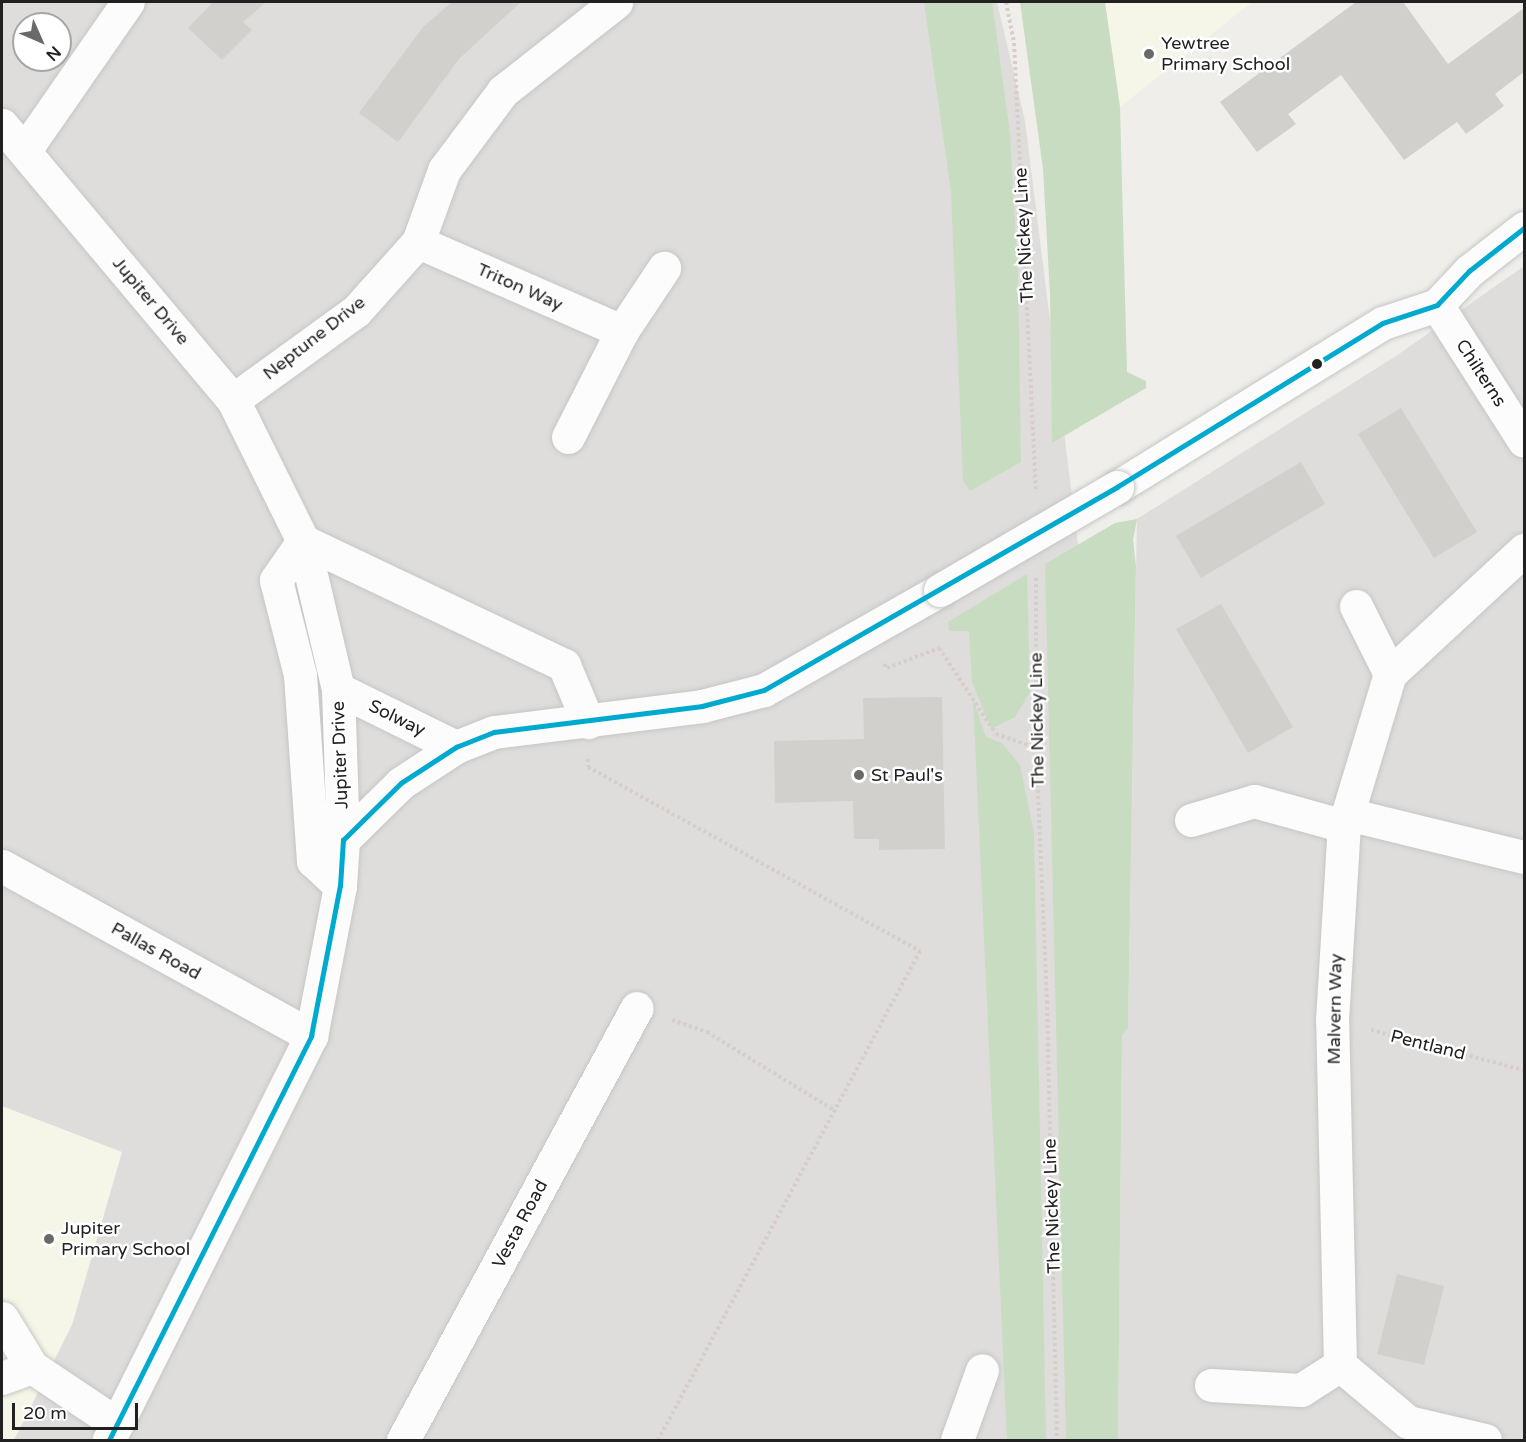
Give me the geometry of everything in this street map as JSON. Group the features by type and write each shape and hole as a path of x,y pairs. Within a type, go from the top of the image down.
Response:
{"street":[{"path":"25,150 128,2"},
{"name":"Neptune Drive","path":"233,400 356,311 418,242 444,170 503,91 616,2"},
{"name":"Jupiter Drive","path":"2,125 233,400 303,541 338,689 343,840 340,886 311,1036 113,1432"},
{"path":"1437,306 1468,272 1524,228"},
{"name":"Triton Way","path":"418,242 622,332"},
{"path":"568,437 622,332 664,268"},
{"name":"Chilterns","path":"1437,306 1524,441"},
{"name":"Solway","path":"343,840 401,783 456,747 494,732 702,706 765,690 869,633 1117,488 1383,323 1437,306"},
{"path":"340,886 313,861 300,675 276,580 303,541 564,665 588,722"},
{"path":"1356,606 1390,674 1524,550"},
{"name":"Malvern Way","path":"1340,1365 1332,1020 1346,820 1390,674"},
{"name":"Solway","path":"338,689 456,747"},
{"path":"1191,820 1254,801 1524,857"},
{"name":"Pallas Road","path":"2,866 311,1036"},
{"name":"Vesta Road","path":"403,1440 637,1008"},
{"path":"2,1318 32,1367 113,1432"},
{"path":"1211,1385 1301,1390 1340,1365 1405,1431 1485,1440"},
{"path":"2,1378 32,1367"},
{"path":"957,1440 982,1370"}],"path":[{"name":"The Nickey Line","path":"1005,2 1014,43 1036,499"},
{"name":"The Nickey Line","path":"1036,576 1036,747 1048,1025 1057,1440"},
{"path":"869,633 887,668 939,648 996,734 1036,747"},
{"path":"588,722 588,767 920,951 658,1440"},
{"path":"637,1008 707,1032 834,1110"},
{"name":"Pentland","path":"1332,1020 1524,1070"}],"shaded area":[{"path":"2,2 997,2 1025,121 1083,584 1057,1034 1075,1440 2,1440"},
{"name":"Yewtree Primary School","path":"1105,2 1252,2 1120,107"},
{"path":"1524,266 1524,1440 1118,1440 1122,1035 1128,1029 1137,519 1396,356"},
{"name":"Jupiter Primary School","path":"2,1106 122,1152 72,1325 14,1440 2,1440"}],"green space":[{"path":"924,2 992,2 1010,134 1018,273 1021,462 970,491 963,481 951,192"},
{"path":"1020,2 1105,2 1120,107 1127,372 1146,381 1146,388 1052,443 1050,294 1043,169"},
{"path":"1137,519 1133,540 1136,567 1128,1029 1122,1035 1118,1440 1066,1440 1045,564 1115,523"},
{"path":"1027,574 1030,692 1015,717 991,729 972,682 969,631 949,631 948,622"},
{"path":"973,699 986,737 1002,743 1020,765 1034,833 1046,1440 1007,1440"}],"building":[{"path":"213,2 266,2 243,22 252,30 222,60 188,28"},
{"path":"452,2 521,2 459,59 398,142 359,113 423,27"},
{"path":"1356,2 1403,2 1448,64 1524,8 1524,72 1495,94 1504,106 1466,134 1457,122 1404,160 1341,75 1288,114 1296,124 1257,152 1220,102"},
{"path":"1401,408 1477,532 1434,558 1358,434"},
{"path":"1301,462 1325,504 1201,578 1176,536"},
{"path":"1221,604 1293,727 1248,753 1176,629"},
{"name":"St Paul's","path":"942,697 945,849 879,850 879,839 854,839 853,801 775,803 774,741 864,739 863,698"},
{"path":"1397,1274 1444,1286 1424,1365 1377,1354"}],"transit line":[{"path":"109,1440 311,1036 340,886 343,840 401,783 456,747 494,732 702,706 764,690 1117,487 1383,323 1437,305 1469,271 1524,228"}],"place":[{"name":"Yewtree Primary School","path":"1149,54"},
{"name":"St Paul's","path":"859,775"},
{"name":"Jupiter Primary School","path":"49,1239"}]}
